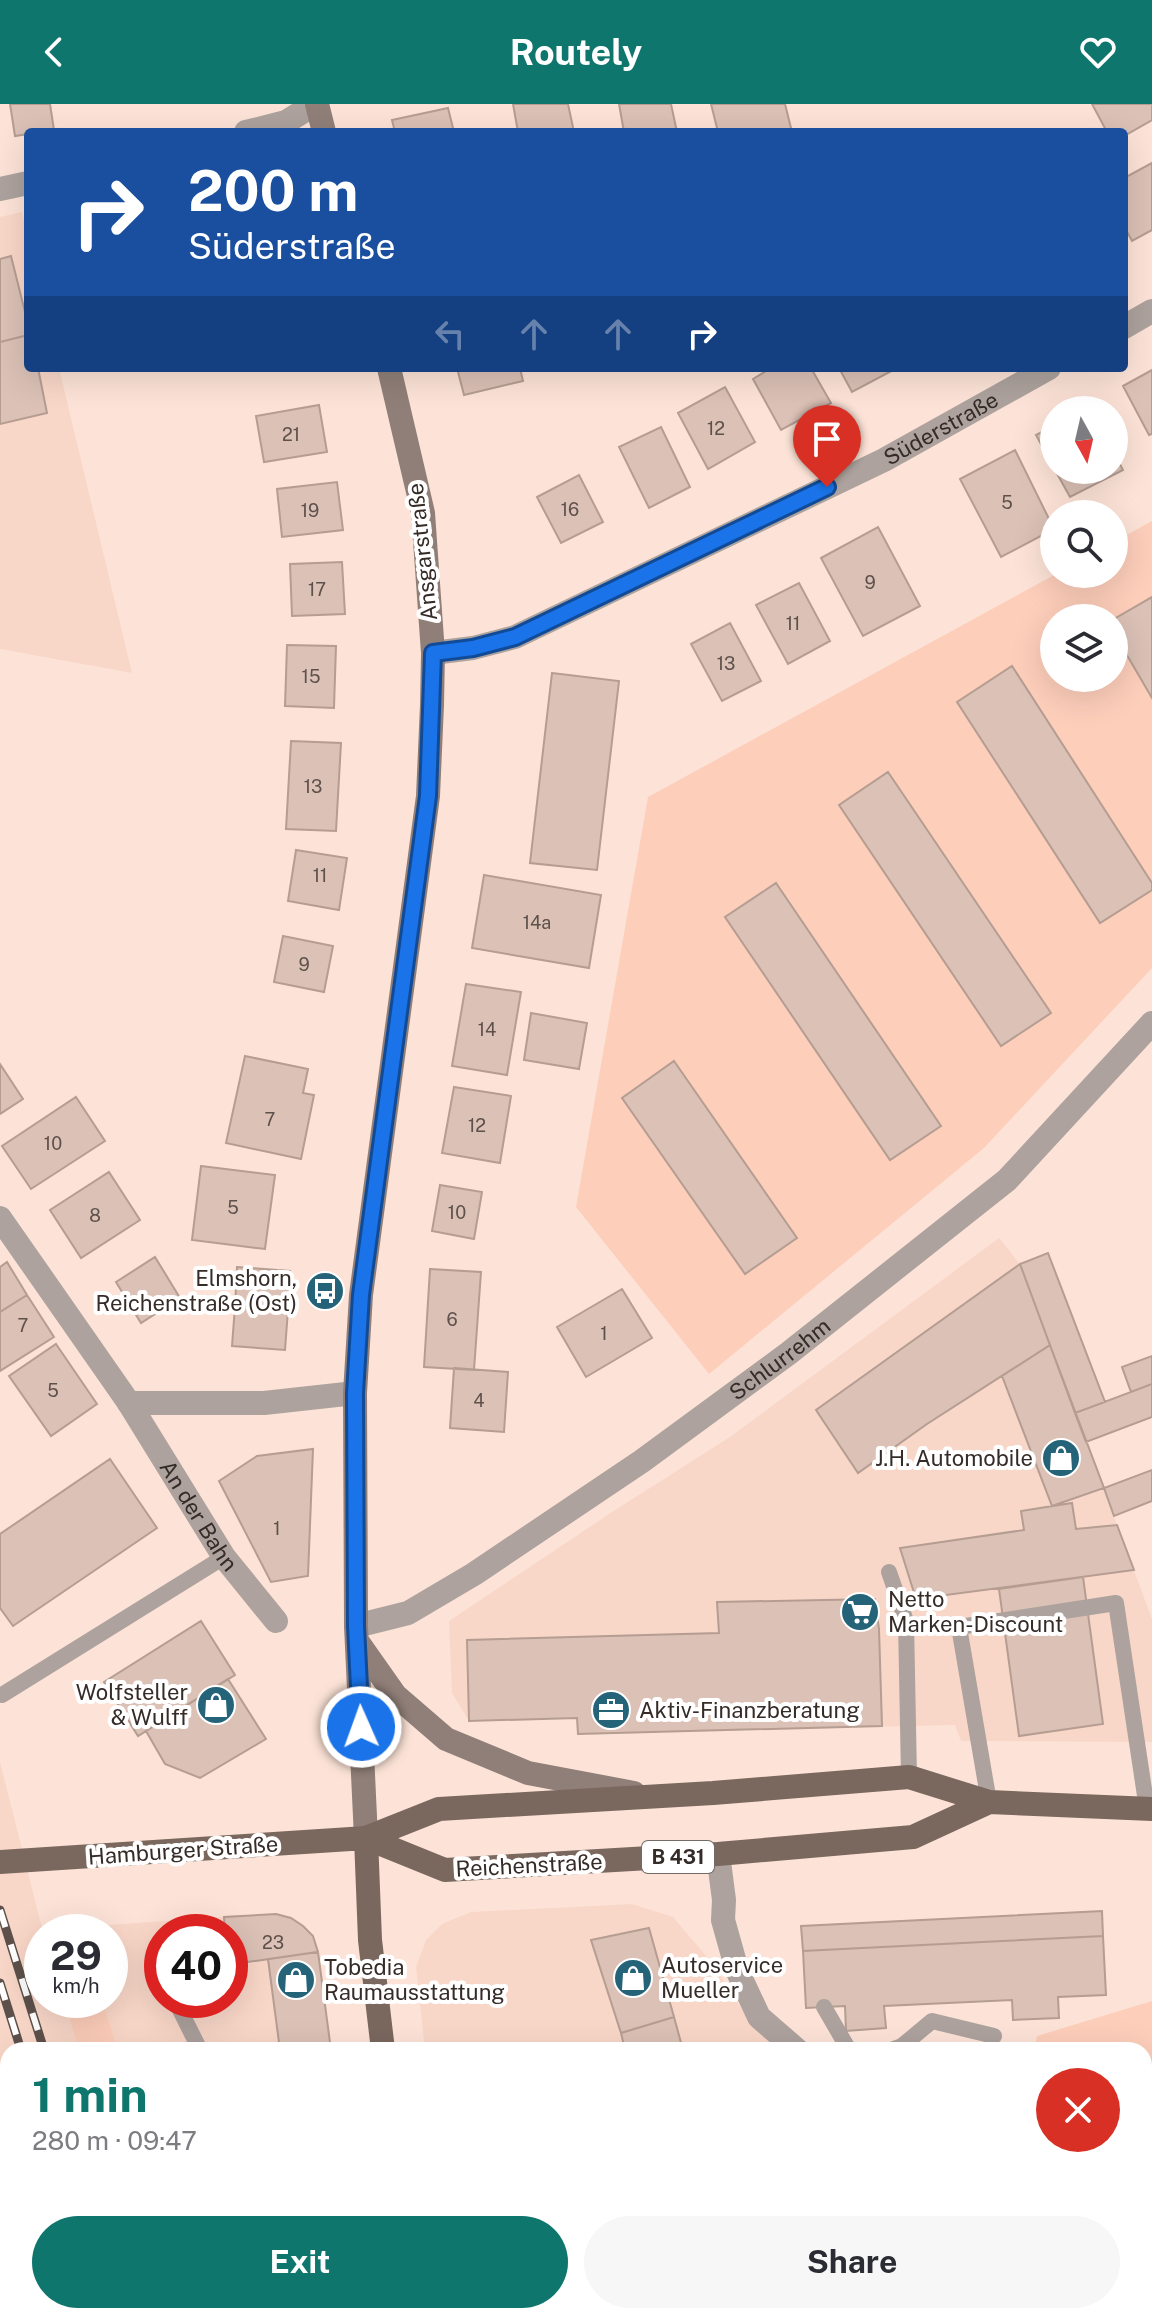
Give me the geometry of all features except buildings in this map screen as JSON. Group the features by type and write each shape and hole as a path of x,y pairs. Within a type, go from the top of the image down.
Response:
{"main road":[{"name":"Reichenstraße","path":"366,1838 439,1809 909,1777 989,1802 1150,1809"},
{"name":"Reichenstraße","path":"366,1838 445,1870 718,1854 913,1837 989,1802"},
{"name":"Hamburger Straße","path":"0,1862 366,1838"},
{"path":"366,1838 370,1940 382,2042"}],"street":[{"path":"262,128 286,122 316,104 323,128"},
{"path":"0,189 24,184"},
{"path":"1128,325 1152,311"},
{"name":"Ansgarstraße","path":"366,1838 357,1634 355,1393 361,1295 428,796 433,653 423,513 390,372"},
{"name":"Süderstraße","path":"433,653 473,648 515,637 884,460 1042,372"},
{"name":"Schlurrehm","path":"357,1634 408,1613 474,1574 642,1461 789,1353 1007,1180 1152,1023"},
{"name":"An der Bahn","path":"0,1218 129,1403 224,1557 276,1621"},
{"path":"129,1403 264,1403 355,1393"},
{"path":"357,1634 395,1695 446,1739 528,1773 649,1796"},
{"path":"718,1854 724,1900 723,1920 737,1970 759,2017 788,2042"}],"lane":[{"path":"2,1695 224,1557"},
{"path":"889,1572 906,1621 909,1777"},
{"path":"989,1802 959,1627 1116,1603 1150,1809"},
{"path":"824,2007 844,2042"},
{"path":"184,2018 196,2042"},
{"path":"907,2042 932,2021 994,2036"}],"shaded area":[{"path":"22,212 24,372 60,372 132,673 0,649 0,217"},
{"path":"1152,521 1152,968 984,1148 709,1374 576,1207 648,797 1040,583 1040,588 1128,588 1128,534"},
{"path":"999,1238 1020,1264 1152,1619 1152,1742 961,1741 955,1725 578,1734 577,1718 469,1721 452,1693 449,1621 730,1437"},
{"path":"0,1762 38,1914 24,1914 24,2018 69,2018 77,2042 0,2042"},
{"path":"632,1904 673,1917 713,1964 751,2024 771,2042 424,2042 416,1967 426,1940 442,1924 471,1912"},
{"path":"276,1914 291,1918 313,1936 318,1952 330,2042 115,2042 108,2018 128,2018 128,1924 144,1922 144,2018 248,2018 248,1915"},
{"path":"1152,2001 1152,2042 1036,2042 1037,2036"},
{"path":"69,2018 108,2018 115,2042 77,2042"}],"railway":[{"path":"0,1910 41,2042"},
{"path":"0,1983 18,2042"}],"place":[{"name":"Elmshorn, Reichenstraße (Ost)","path":"325,1291"},
{"name":"J.H. Automobile","path":"1061,1458"},
{"name":"Netto Marken-Discount","path":"860,1612"},
{"name":"Wolfsteller & Wulff","path":"216,1705"},
{"name":"Aktiv-Finanzberatung","path":"611,1710"},
{"name":"Autoservice Mueller","path":"633,1978"},
{"name":"Tobedia Raumausstattung","path":"296,1980"}],"route":[{"path":"361,1727 356,1626 355,1393 361,1295 428,796 433,653 473,648 515,637 827,487"}]}
